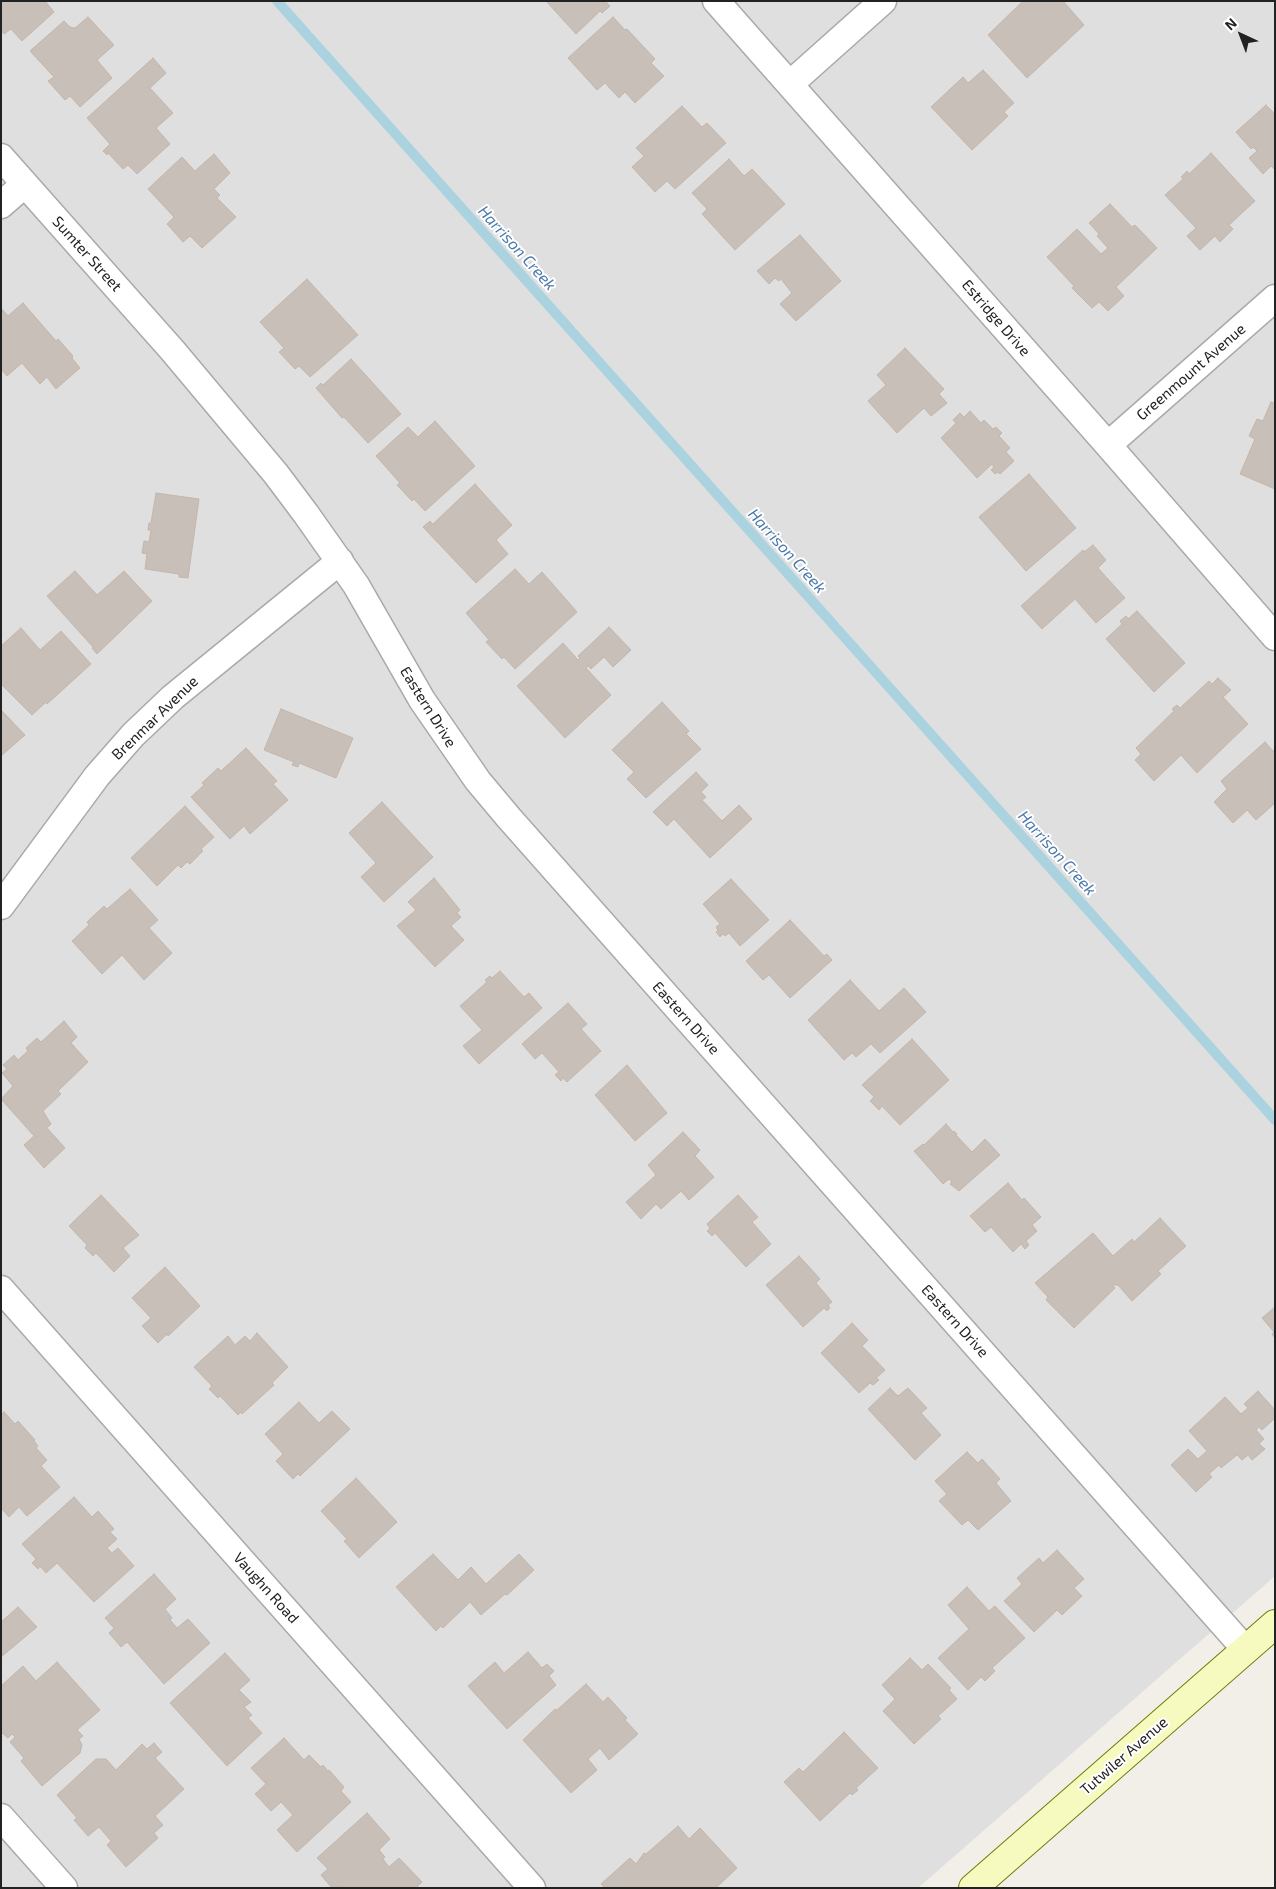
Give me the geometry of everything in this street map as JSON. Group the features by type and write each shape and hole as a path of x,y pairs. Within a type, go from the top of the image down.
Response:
{"street":[{"name":"Estridge Drive","path":"716,1 1275,637"},
{"path":"790,84 883,1"},
{"name":"Sumter Street","path":"1,157 173,351"},
{"path":"1,206 25,184"},
{"name":"Greenmount Avenue","path":"1108,445 1275,298"},
{"name":"Eastern Drive","path":"173,351 276,474 340,560 422,700 456,752 484,789 1246,1649"},
{"name":"Brenmar Avenue","path":"1,906 91,783 133,735 173,697 340,560"},
{"name":"Vaughn Road","path":"1,1289 532,1888"},
{"name":"Tutwiler Avenue","path":"973,1888 1275,1624"},
{"path":"1,1817 64,1888"}],"shaded area":[{"path":"1,1 1275,1 1275,1576 918,1888 1,1888"}],"building":[{"path":"1,1 45,1 54,12 22,41 11,29 4,34 1,30"},
{"path":"546,1 605,1 610,6 602,13 600,11 576,34"},
{"path":"1023,1 1063,1 1084,25 1027,78 988,35"},
{"path":"88,17 114,45 97,60 112,78 80,107 70,96 65,100 48,81 54,77 30,51 64,21 70,27 75,28"},
{"path":"613,17 655,59 651,63 664,76 635,103 625,92 619,98 605,83 597,90 568,58"},
{"path":"153,58 166,73 150,88 173,113 156,128 170,144 137,174 128,165 123,169 108,153 107,155 103,151 110,144 87,118"},
{"path":"983,70 1014,103 1004,112 1008,116 972,150 931,107 963,77 968,83"},
{"path":"1266,105 1275,114 1275,170 1271,166 1263,174 1249,158 1257,151 1253,147 1251,149 1236,132"},
{"path":"682,106 702,127 707,123 726,143 675,189 667,181 655,192 632,167 644,156 636,148"},
{"path":"1211,153 1255,201 1229,225 1233,229 1220,242 1215,236 1200,250 1187,236 1196,228 1165,195 1183,179 1181,177 1187,171 1189,174"},
{"path":"214,154 230,173 214,189 220,195 217,198 236,217 202,248 190,236 183,242 167,224 174,217 148,189 182,157 195,171"},
{"path":"729,159 744,176 752,169 785,204 735,250 702,214 707,209 692,193"},
{"path":"1110,204 1132,227 1135,225 1157,248 1116,287 1124,296 1108,311 1099,302 1092,308 1072,288 1074,286 1047,257 1077,229 1101,254 1108,248 1089,223"},
{"path":"800,235 841,281 796,321 780,304 792,293 781,279 779,281 775,278 769,284 757,271"},
{"path":"307,279 358,335 310,377 299,366 295,369 279,352 284,348 260,322"},
{"path":"23,303 56,341 58,339 73,356 72,358 80,368 56,389 47,377 40,384 22,363 7,376 1,369 1,308 8,316"},
{"path":"905,348 944,389 939,394 947,403 931,416 924,408 897,433 868,401 886,385 877,375"},
{"path":"351,359 401,414 368,443 344,417 342,418 316,388 321,383 323,385"},
{"path":"1271,402 1275,403 1275,489 1240,474 1255,439 1249,436 1257,419 1263,421"},
{"path":"970,411 981,423 984,420 993,429 996,427 1002,433 999,436 1010,448 1006,452 1014,461 1000,474 998,472 995,474 991,470 994,467 992,464 977,478 941,438 956,423 953,420 960,413 964,417"},
{"path":"435,421 475,466 425,511 414,499 412,501 397,485 400,483 376,456 408,427 418,437"},
{"path":"1029,474 1076,528 1026,571 979,517"},
{"path":"475,484 512,525 496,540 508,554 476,583 423,527 430,521 433,524"},
{"path":"156,493 199,499 188,578 179,577 179,574 145,569 147,554 142,553 144,541 149,542 151,530 148,530 149,523 151,523"},
{"path":"1093,545 1106,560 1098,568 1125,598 1096,623 1075,599 1042,629 1021,606 1083,550 1084,552"},
{"path":"515,569 529,584 542,572 577,612 515,669 504,657 502,659 486,642 489,640 466,613"},
{"path":"75,571 97,595 124,571 152,601 97,654 93,647 47,596"},
{"path":"1137,611 1185,663 1154,692 1106,639 1122,624 1120,621 1126,616 1128,619"},
{"path":"609,627 631,650 613,667 604,657 591,669 588,666 586,668 611,695 565,738 517,686 563,643 578,660 580,658 578,656"},
{"path":"21,628 40,650 61,631 91,664 32,715 1,684 1,646"},
{"path":"1218,678 1231,690 1223,697 1248,724 1197,773 1181,755 1154,781 1135,760 1141,754 1136,748 1174,711 1172,709 1177,705 1180,708 1209,681 1212,684"},
{"path":"662,702 689,731 686,734 701,749 646,798 627,779 634,772 612,750"},
{"path":"281,709 353,738 336,778 299,763 298,767 292,765 294,762 264,750"},
{"path":"1,710 25,735 1,756"},
{"path":"1265,742 1273,751 1275,750 1275,803 1256,820 1247,810 1233,823 1214,802 1227,789 1221,781"},
{"path":"246,748 277,781 273,784 288,800 250,834 244,826 230,839 191,797 218,768 221,771"},
{"path":"696,772 708,785 701,792 706,797 702,800 722,821 739,805 752,819 710,858 674,819 667,826 653,812"},
{"path":"382,802 433,857 384,902 361,877 376,863 349,833"},
{"path":"185,806 214,837 201,849 203,851 190,864 187,862 181,868 178,865 157,886 131,858"},
{"path":"434,878 460,910 457,913 461,917 451,926 464,940 435,967 397,926 416,910 408,902"},
{"path":"731,879 769,920 740,946 729,933 725,936 723,934 720,937 716,932 718,930 716,927 720,924 703,904"},
{"path":"130,889 158,920 149,928 172,953 144,980 122,955 102,974 72,941 89,925 87,922 104,906 107,909"},
{"path":"790,920 824,956 827,954 832,960 790,998 769,975 763,980 746,961"},
{"path":"500,971 524,997 529,993 542,1008 479,1064 463,1046 482,1030 460,1006 487,982 485,980 490,976 492,978"},
{"path":"850,980 879,1011 904,988 926,1012 880,1053 871,1044 856,1057 852,1053 844,1060 808,1020"},
{"path":"568,1003 587,1024 581,1029 601,1051 567,1082 563,1078 561,1081 555,1075 559,1072 542,1053 535,1059 522,1044"},
{"path":"64,1021 77,1037 71,1043 88,1062 58,1091 61,1094 43,1111 51,1124 47,1128 65,1148 44,1168 24,1145 34,1136 1,1099 13,1086 2,1073 7,1069 3,1065 14,1055 18,1060 28,1051 26,1048 37,1038 41,1042"},
{"path":"912,1039 949,1080 900,1125 882,1106 879,1110 870,1101 874,1097 862,1085"},
{"path":"627,1065 667,1113 635,1141 595,1095"},
{"path":"946,1124 972,1152 985,1139 1000,1155 959,1191 950,1184 952,1182 949,1179 943,1184 914,1151 924,1145"},
{"path":"683,1132 700,1150 695,1156 714,1177 689,1200 681,1191 661,1209 656,1204 641,1219 626,1202 656,1175 648,1165"},
{"path":"1008,1183 1022,1200 1024,1198 1041,1217 1032,1225 1037,1231 1026,1241 1029,1245 1025,1249 1021,1244 1013,1252 991,1227 985,1232 970,1216"},
{"path":"101,1195 139,1235 123,1248 130,1256 114,1272 96,1253 93,1256 85,1248 87,1245 69,1226"},
{"path":"738,1195 758,1217 752,1222 771,1244 746,1267 715,1233 712,1236 707,1231 710,1228 707,1224"},
{"path":"1160,1218 1186,1246 1158,1271 1161,1274 1132,1301 1118,1285 1112,1285 1115,1288 1074,1328 1046,1300 1048,1297 1035,1283 1093,1233 1113,1256 1132,1239 1134,1242"},
{"path":"799,1256 820,1279 816,1283 832,1302 828,1305 830,1308 827,1311 824,1308 803,1327 766,1285"},
{"path":"165,1267 200,1306 158,1343 142,1326 151,1318 132,1298"},
{"path":"1275,1307 1275,1338 1272,1334 1274,1332 1262,1318"},
{"path":"852,1323 868,1340 862,1346 885,1370 876,1378 879,1380 873,1385 870,1383 859,1393 821,1353"},
{"path":"257,1333 288,1367 272,1383 274,1385 242,1414 241,1412 238,1415 220,1396 218,1398 209,1389 212,1386 194,1367 228,1336 235,1345 245,1336 250,1341"},
{"path":"890,1388 898,1396 908,1388 927,1408 921,1413 941,1435 915,1460 868,1409"},
{"path":"1258,1391 1275,1410 1275,1418 1262,1430 1259,1427 1256,1430 1264,1439 1259,1444 1265,1449 1252,1460 1248,1455 1242,1460 1237,1455 1221,1468 1219,1465 1209,1474 1212,1477 1196,1492 1171,1465 1188,1449 1198,1459 1207,1451 1189,1431 1225,1397 1241,1414 1248,1408 1244,1404"},
{"path":"299,1402 319,1423 332,1411 350,1429 300,1476 298,1474 293,1479 276,1461 283,1454 265,1434"},
{"path":"4,1412 15,1424 18,1421 35,1440 38,1446 36,1448 47,1460 41,1466 60,1487 27,1516 19,1507 9,1517 1,1508 1,1415"},
{"path":"967,1452 978,1463 982,1459 1000,1479 996,1483 1011,1501 978,1530 968,1520 962,1525 939,1501 947,1494 935,1481"},
{"path":"356,1478 397,1522 359,1558 344,1541 347,1539 321,1511"},
{"path":"74,1497 92,1517 98,1511 114,1529 110,1532 117,1539 107,1548 112,1553 118,1548 134,1566 94,1602 57,1563 46,1573 40,1566 38,1569 32,1563 36,1559 22,1544"},
{"path":"1057,1550 1084,1579 1074,1588 1082,1596 1062,1615 1057,1610 1034,1632 1004,1601 1022,1584 1017,1578 1039,1558 1043,1563"},
{"path":"433,1554 458,1580 471,1567 486,1584 519,1554 534,1570 507,1595 505,1594 481,1615 470,1602 443,1628 441,1626 436,1631 396,1587"},
{"path":"154,1574 176,1599 165,1609 172,1618 170,1620 177,1628 188,1619 210,1643 164,1684 127,1642 121,1647 109,1633 114,1628 105,1618"},
{"path":"967,1587 989,1611 995,1606 1025,1638 992,1668 995,1671 985,1681 981,1677 968,1690 938,1658 969,1629 948,1605"},
{"path":"18,1607 37,1627 1,1657 1,1622"},
{"path":"528,1652 542,1668 547,1664 554,1671 549,1676 556,1685 507,1729 468,1686 495,1662 504,1673"},
{"path":"225,1653 250,1680 239,1690 251,1702 244,1707 252,1715 248,1718 262,1733 227,1766 170,1703"},
{"path":"910,1658 922,1670 928,1664 951,1688 949,1690 957,1699 938,1716 941,1719 914,1744 883,1711 895,1699 882,1685"},
{"path":"57,1662 100,1710 77,1730 83,1736 79,1739 82,1745 80,1753 42,1786 21,1761 24,1758 10,1742 15,1737 12,1734 8,1738 1,1732 1,1686 23,1666 36,1681"},
{"path":"586,1684 603,1702 608,1697 627,1718 625,1720 638,1734 609,1760 600,1748 588,1759 597,1770 571,1793 523,1740 555,1709 557,1710"},
{"path":"844,1732 878,1768 856,1788 858,1790 852,1795 850,1793 820,1821 784,1782 799,1768 803,1772"},
{"path":"284,1738 304,1760 309,1755 321,1767 323,1765 327,1770 326,1772 329,1770 344,1787 341,1791 351,1802 297,1852 277,1830 293,1815 281,1802 271,1811 255,1794 266,1784 251,1768"},
{"path":"154,1743 162,1752 155,1758 184,1789 155,1816 163,1825 154,1833 158,1838 126,1867 107,1845 111,1841 99,1827 88,1836 74,1820 77,1818 57,1795 96,1759 106,1759 116,1770 142,1744 147,1749"},
{"path":"367,1813 390,1839 379,1850 385,1857 383,1859 389,1867 399,1858 422,1882 416,1888 343,1888 341,1886 332,1888 321,1875 328,1869 317,1858"},
{"path":"678,1826 689,1839 700,1828 737,1868 716,1888 605,1888 601,1884 630,1858 636,1864 644,1853 646,1854"}],"waterway":[{"name":"Harrison Creek","path":"277,1 1275,1120"}]}
